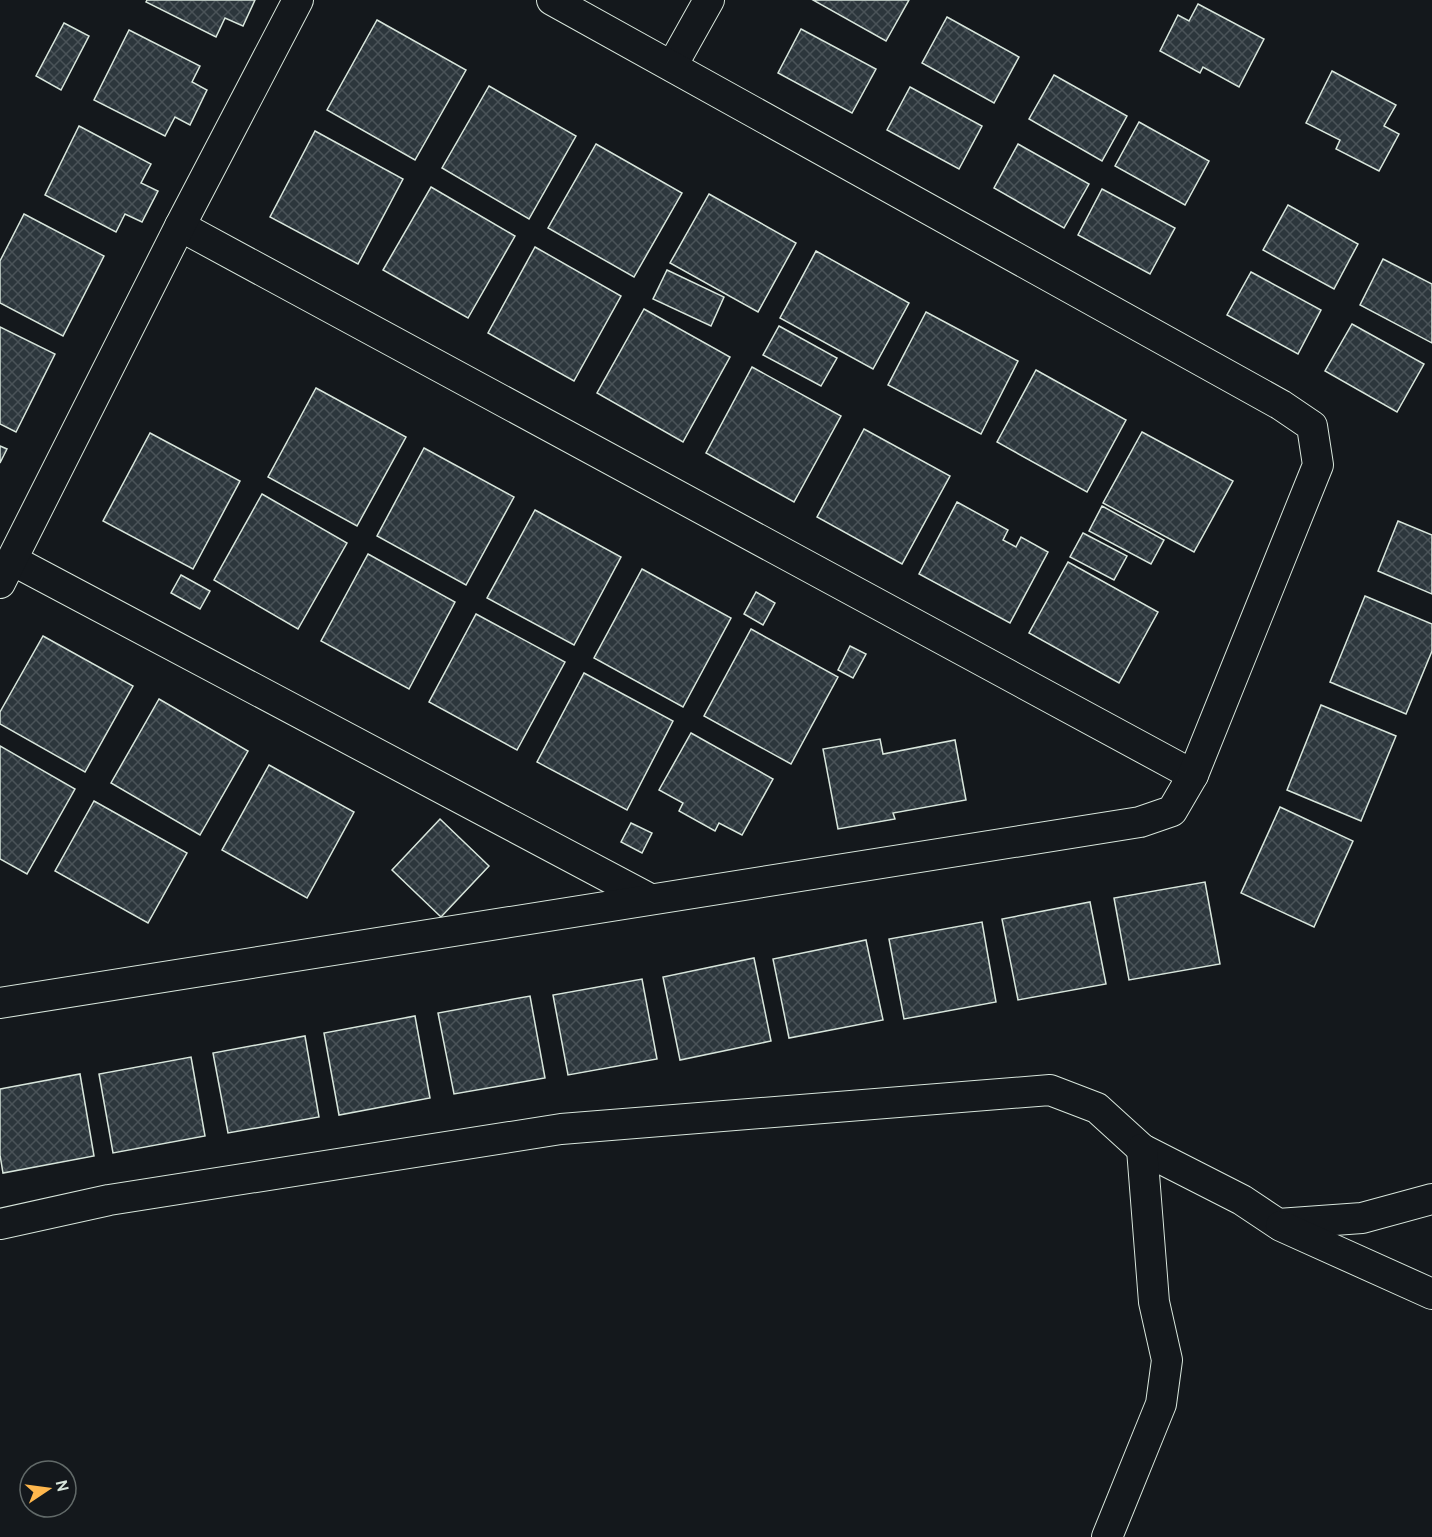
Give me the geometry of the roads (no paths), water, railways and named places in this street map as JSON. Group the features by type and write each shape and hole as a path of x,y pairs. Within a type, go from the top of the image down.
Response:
{"street":[{"path":"298,0 180,226 6,571 650,899"},
{"path":"0,1003 1140,822 1172,811 1193,775 1318,465 1312,426 1281,405 552,0"},
{"path":"672,66 709,0"},
{"path":"180,226 1193,775"},
{"path":"0,1224 109,1200 561,1129 1050,1090 1097,1108 1142,1149 1242,1200 1278,1224 1432,1294"},
{"path":"1107,1537 1161,1404 1167,1360 1154,1302 1142,1149"},
{"path":"1278,1224 1362,1218 1432,1199"}]}
